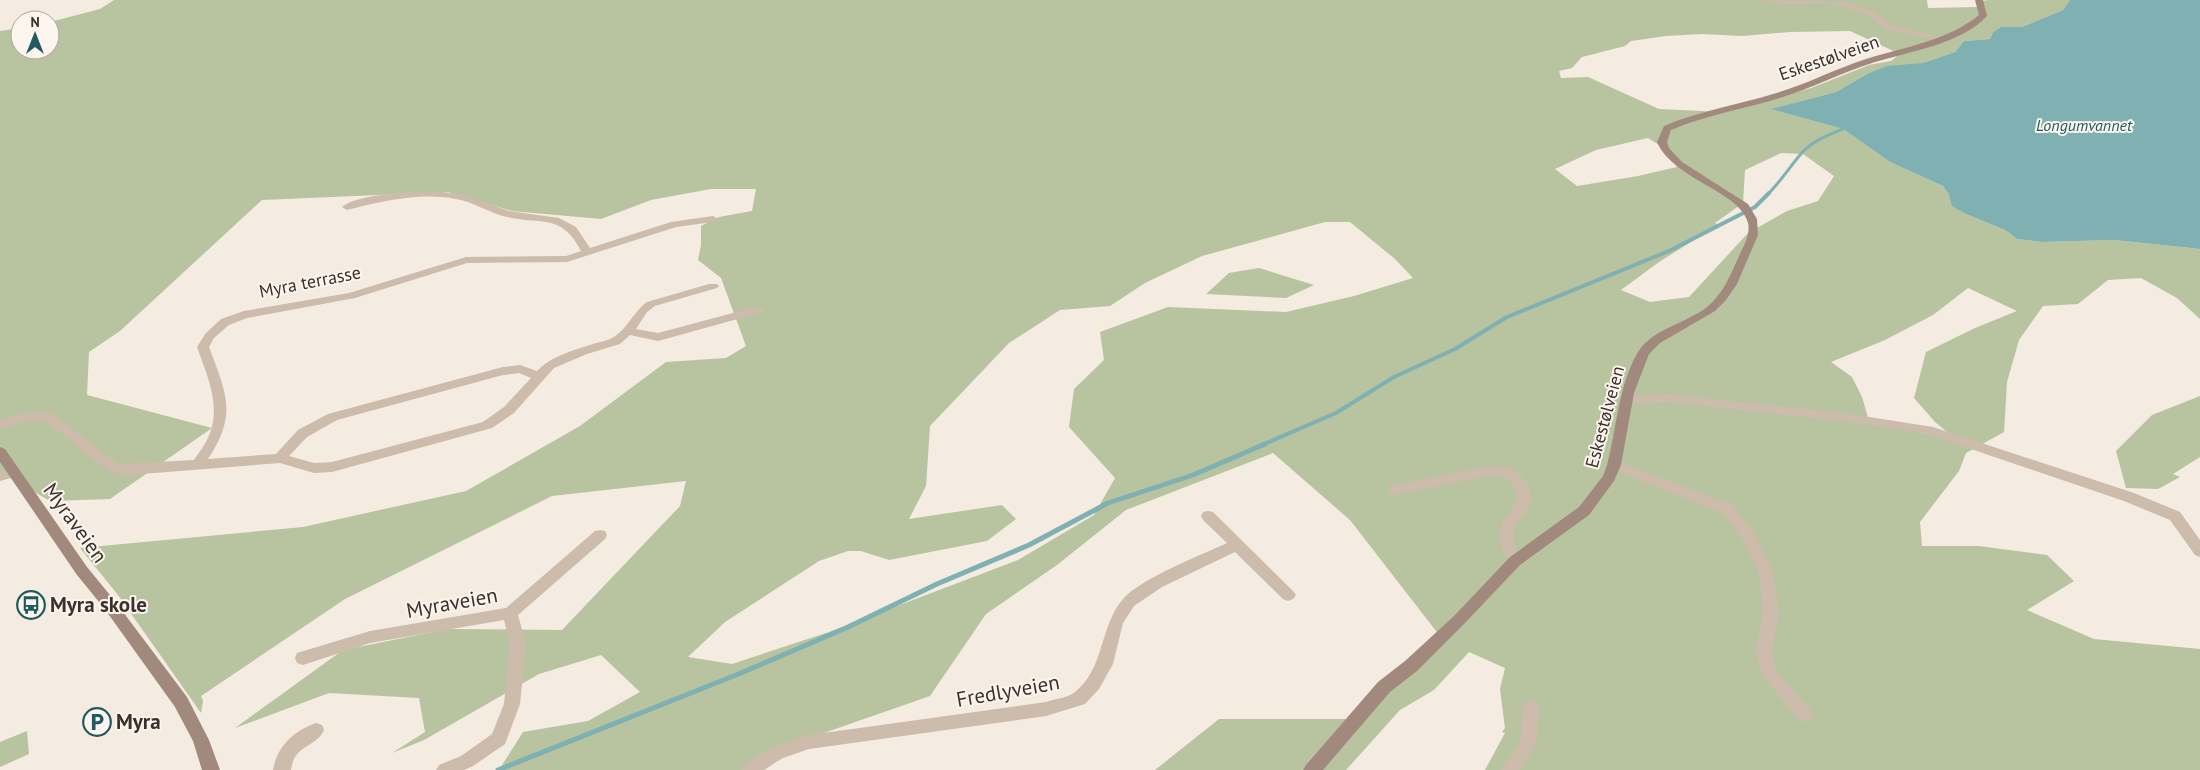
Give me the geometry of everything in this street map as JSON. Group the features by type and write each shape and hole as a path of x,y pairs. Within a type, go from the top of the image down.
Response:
{"main road":[{"name":"Eskestølveien","path":"1312,770 1384,687 1411,666 1459,620 1515,561 1584,510 1609,478 1614,465 1630,381 1645,349 1710,310 1722,299 1734,279 1755,232 1748,211 1675,161 1662,142 1667,128 1777,96 1845,70 1940,38 1976,23 1983,13 1979,0"},
{"name":"Myraveien","path":"0,452 7,474 109,604 181,702 201,740 211,770"}],"street":[{"path":"1767,0 1787,2 1826,1 1845,4 1869,13 1888,26 1940,38"},
{"path":"347,207 370,200 436,195 457,196 505,213 550,219 567,224 581,236 587,253"},
{"name":"Myra terrasse","path":"198,464 217,432 220,419 218,390 203,347 210,336 225,322 265,310 352,296 466,260 567,259 675,224 713,218"},
{"path":"0,425 26,417 48,417 115,469 129,470 280,458 314,468 332,467 472,430 499,418 509,410 550,365 563,358 616,341 628,331 643,310 651,304 713,286"},
{"path":"628,331 658,337 760,310"},
{"path":"280,458 297,436 333,417 503,371 520,370 538,376"},
{"path":"1627,400 1668,398 1850,418 1928,430 2129,497 2175,516 2200,551"},
{"path":"1614,465 1728,509 1749,537 1766,572 1772,612 1764,653 1771,678 1805,715"},
{"path":"1395,490 1488,471 1506,471 1522,485 1525,501 1504,529 1504,542 1515,561"},
{"path":"1208,516 1236,546 1288,594"},
{"path":"510,613 600,535"},
{"name":"Fredlyveien","path":"750,770 775,753 810,742 1046,709 1079,699 1093,684 1107,659 1116,621 1129,602 1157,583 1236,546"},
{"name":"Myraveien","path":"303,658 370,638 510,613 518,644 512,704 500,739 467,761 445,770"},
{"path":"1510,770 1528,744 1531,707"},
{"path":"282,770 282,760 289,748 316,730"}],"green space":[{"path":"114,0 1927,0 1928,8 1979,7 1977,2 1988,0 2070,0 2063,10 2022,27 2001,27 1993,32 1990,39 1964,41 1955,52 1923,63 1867,74 1836,92 1772,109 1843,129 1890,162 1943,186 1966,214 2005,230 2017,239 2042,242 2114,240 2200,249 2200,319 2177,298 2141,278 2108,280 2078,304 2043,306 2019,340 2007,382 2004,432 1966,453 1959,471 1920,522 1922,546 1979,546 2047,555 2074,581 2027,610 2094,639 2200,649 2200,770 1485,770 1505,733 1502,732 1505,728 1500,689 1505,668 1469,652 1434,690 1400,710 1346,770 1155,770 1219,719 1354,719 1443,640 1350,520 1273,453 1126,510 1057,565 986,614 930,696 818,735 764,770 499,770 523,732 588,721 640,692 601,655 539,674 424,740 392,753 425,732 419,698 329,693 235,728 343,650 448,629 562,630 680,506 686,481 552,496 345,599 201,696 203,701 201,713 118,595 80,548 303,527 466,491 580,426 666,362 726,358 746,346 721,278 698,260 701,245 701,226 719,217 752,211 756,189 711,189 651,200 601,219 512,211 448,192 262,200 120,331 89,352 87,395 212,428 110,499 50,501 0,472 0,31 10,30 10,60 60,60 60,19 100,9","holes":["1850,31 1900,54 1891,61 1869,65 1811,88 1723,112 1659,109 1588,77 1561,78 1559,71 1572,68 1582,57 1625,46 1631,41 1666,36 1702,34 1742,36 1790,32","1648,138 1664,148 1677,167 1638,176 1577,186 1555,169 1596,150","1781,153 1803,154 1834,176 1818,201 1787,211 1748,233 1689,297 1650,302 1621,290 1701,234 1721,226 1715,223 1743,203 1745,170","1325,222 1350,222 1395,259 1413,278 1354,296 1286,312 1168,307 1100,332 1104,360 1074,389 1069,427 1115,478 1094,515 1018,560 829,632 732,664 688,657 725,622 819,561 848,551 861,551 889,560 987,541 1016,519 1002,505 909,519 926,486 930,426 1009,343 1060,310 1110,306 1145,283 1202,256","1968,288 2017,311 1975,328 1926,352 1914,398 1935,422 1953,437 1940,437 1869,421 1862,397 1852,377 1831,362 1885,340 1933,315"]},
{"path":"1259,268 1314,285 1286,298 1206,294 1229,273"},
{"path":"2200,396 2200,457 2173,474 2180,477 2158,489 2126,488 2116,451 2152,415"},
{"path":"27,731 29,754 0,767 0,742"}],"water":[{"name":"Longumvannet","path":"2070,0 2200,0 2200,249 2114,240 2042,242 2017,239 2005,230 1966,214 1952,206 1949,194 1943,186 1890,162 1843,129 1771,109 1836,92 1867,74 1887,66 1923,63 1955,52 1964,41 1990,39 1993,32 2001,27 2022,27 2063,10"}],"waterway":[{"path":"1262,445 1336,413 1394,377 1455,349 1507,317 1669,251 1755,207 1777,185 1804,150 1820,139 1843,129"},
{"path":"498,770 741,673 846,628 937,584 1029,545 1108,503 1193,475 1265,444"}],"place":[{"name":"Myra skole","path":"31,605"},
{"name":"Myra","path":"97,722"}]}
